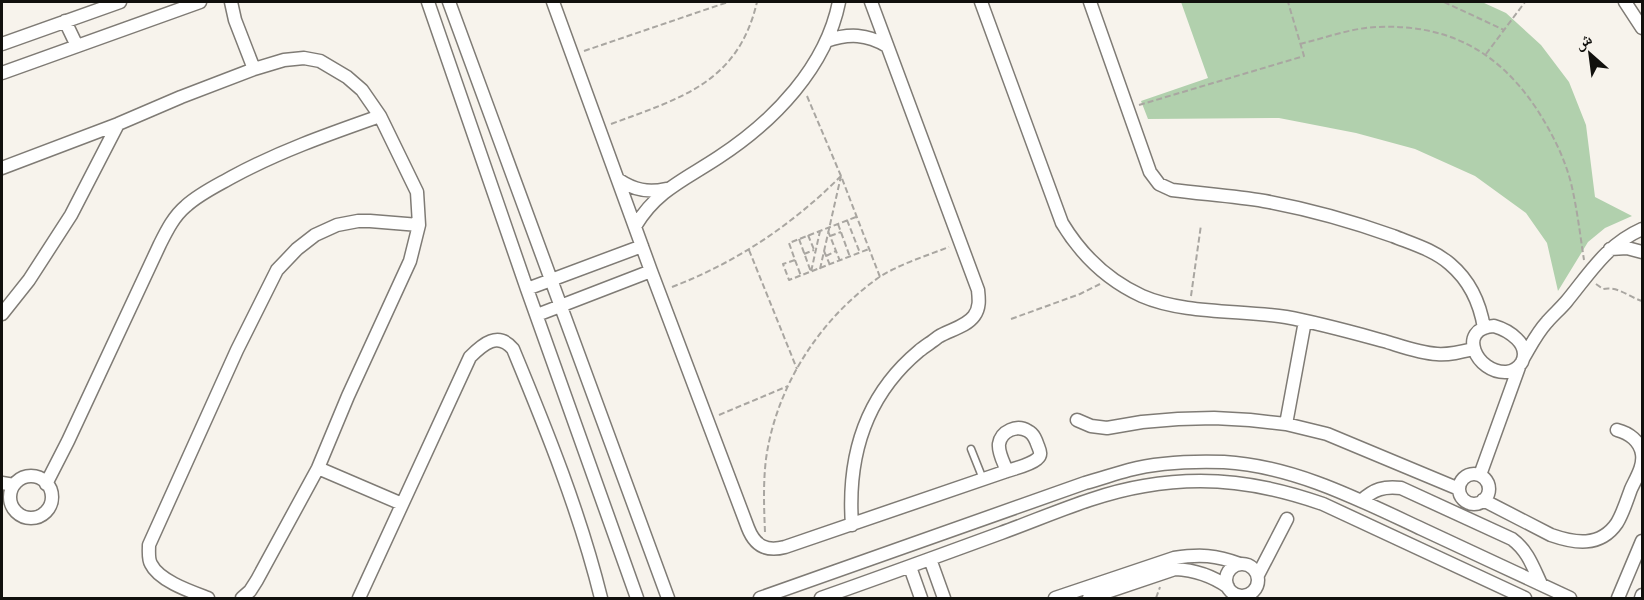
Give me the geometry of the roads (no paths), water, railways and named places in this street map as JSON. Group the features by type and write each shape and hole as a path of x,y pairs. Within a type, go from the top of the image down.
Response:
{"street":[{"path":"2,44 120,2"},
{"path":"2,73 200,2"},
{"path":"231,2 235,20 254,69"},
{"path":"428,2 527,290 637,598"},
{"path":"449,2 668,598"},
{"path":"553,2 751,537 758,544 776,550 1007,471"},
{"path":"636,225 646,209 667,189 746,138 775,111 801,82 826,41 839,2"},
{"path":"852,525 851,475 863,429 873,407 886,387 907,363 938,337 968,322 974,316 979,299 978,290 871,2"},
{"path":"981,2 1062,223 1080,250 1110,278 1144,297 1190,308 1247,312 1305,321 1427,353 1450,354 1473,349"},
{"path":"1090,2 1150,172 1159,184 1165,188 1300,208 1374,229 1424,248 1451,265 1466,280 1480,308 1484,328"},
{"path":"1625,2 1642,28"},
{"path":"65,21 77,46"},
{"path":"826,41 851,35 864,36 887,46"},
{"path":"2,168 254,69 284,60 304,58 320,61 347,77 362,90 380,116 417,192 419,225 407,269 348,396 318,468 257,580 242,598"},
{"path":"46,484 160,244 173,220 185,206 210,189 256,164 296,146 380,116"},
{"path":"2,314 29,280 71,214 118,124"},
{"path":"619,180 637,190 667,189"},
{"path":"208,598 182,589 157,573 151,564 149,545 237,350 277,270 297,249 315,235 337,225 358,221 419,225"},
{"path":"1480,475 1521,362 1534,338 1562,307 1601,257 1631,234 1642,229"},
{"path":"527,290 642,246"},
{"path":"1610,249 1627,248 1642,252"},
{"path":"537,315 651,271"},
{"path":"1286,424 1305,321"},
{"path":"1494,326 1511,334 1523,347 1521,362 1510,371 1493,369 1478,359 1473,349 1474,339 1484,328 1494,326"},
{"path":"359,598 470,357 481,345 499,340 509,344 513,349 550,438 587,548 601,598"},
{"path":"1077,420 1091,426 1107,428 1178,419 1250,420 1286,424 1327,434 1460,492 1469,502 1482,501 1551,535 1574,542 1598,539 1617,523 1642,464 1642,453 1638,443 1625,432 1617,430"},
{"path":"760,598 1085,483 1130,470 1177,462 1225,462 1247,465 1317,483 1361,501 1570,598"},
{"path":"318,468 402,504"},
{"path":"1452,511 1462,480 1466,476 1480,475 1486,480 1489,488 1473,521"},
{"path":"2,505 21,516 37,517 49,507 50,491 46,484 39,478 30,476 8,484 10,502 14,511"},
{"path":"821,598 1091,500 1143,486 1222,481 1299,495 1331,507 1525,598"},
{"path":"1085,483 1091,500"},
{"path":"1361,501 1380,488 1401,488 1512,539 1528,554 1540,585"},
{"path":"1174,564 1203,573 1228,587 1236,595 1246,597 1257,585 1258,575 1287,519"},
{"path":"1618,598 1642,541"},
{"path":"1055,598 1096,592 1174,564 1191,555 1206,555 1251,566 1258,575"},
{"path":"930,559 944,598"},
{"path":"1228,587 1226,582 1229,570 1240,564"},
{"path":"910,567 921,598"}],"lane":[{"path":"971,449 983,479"}]}
